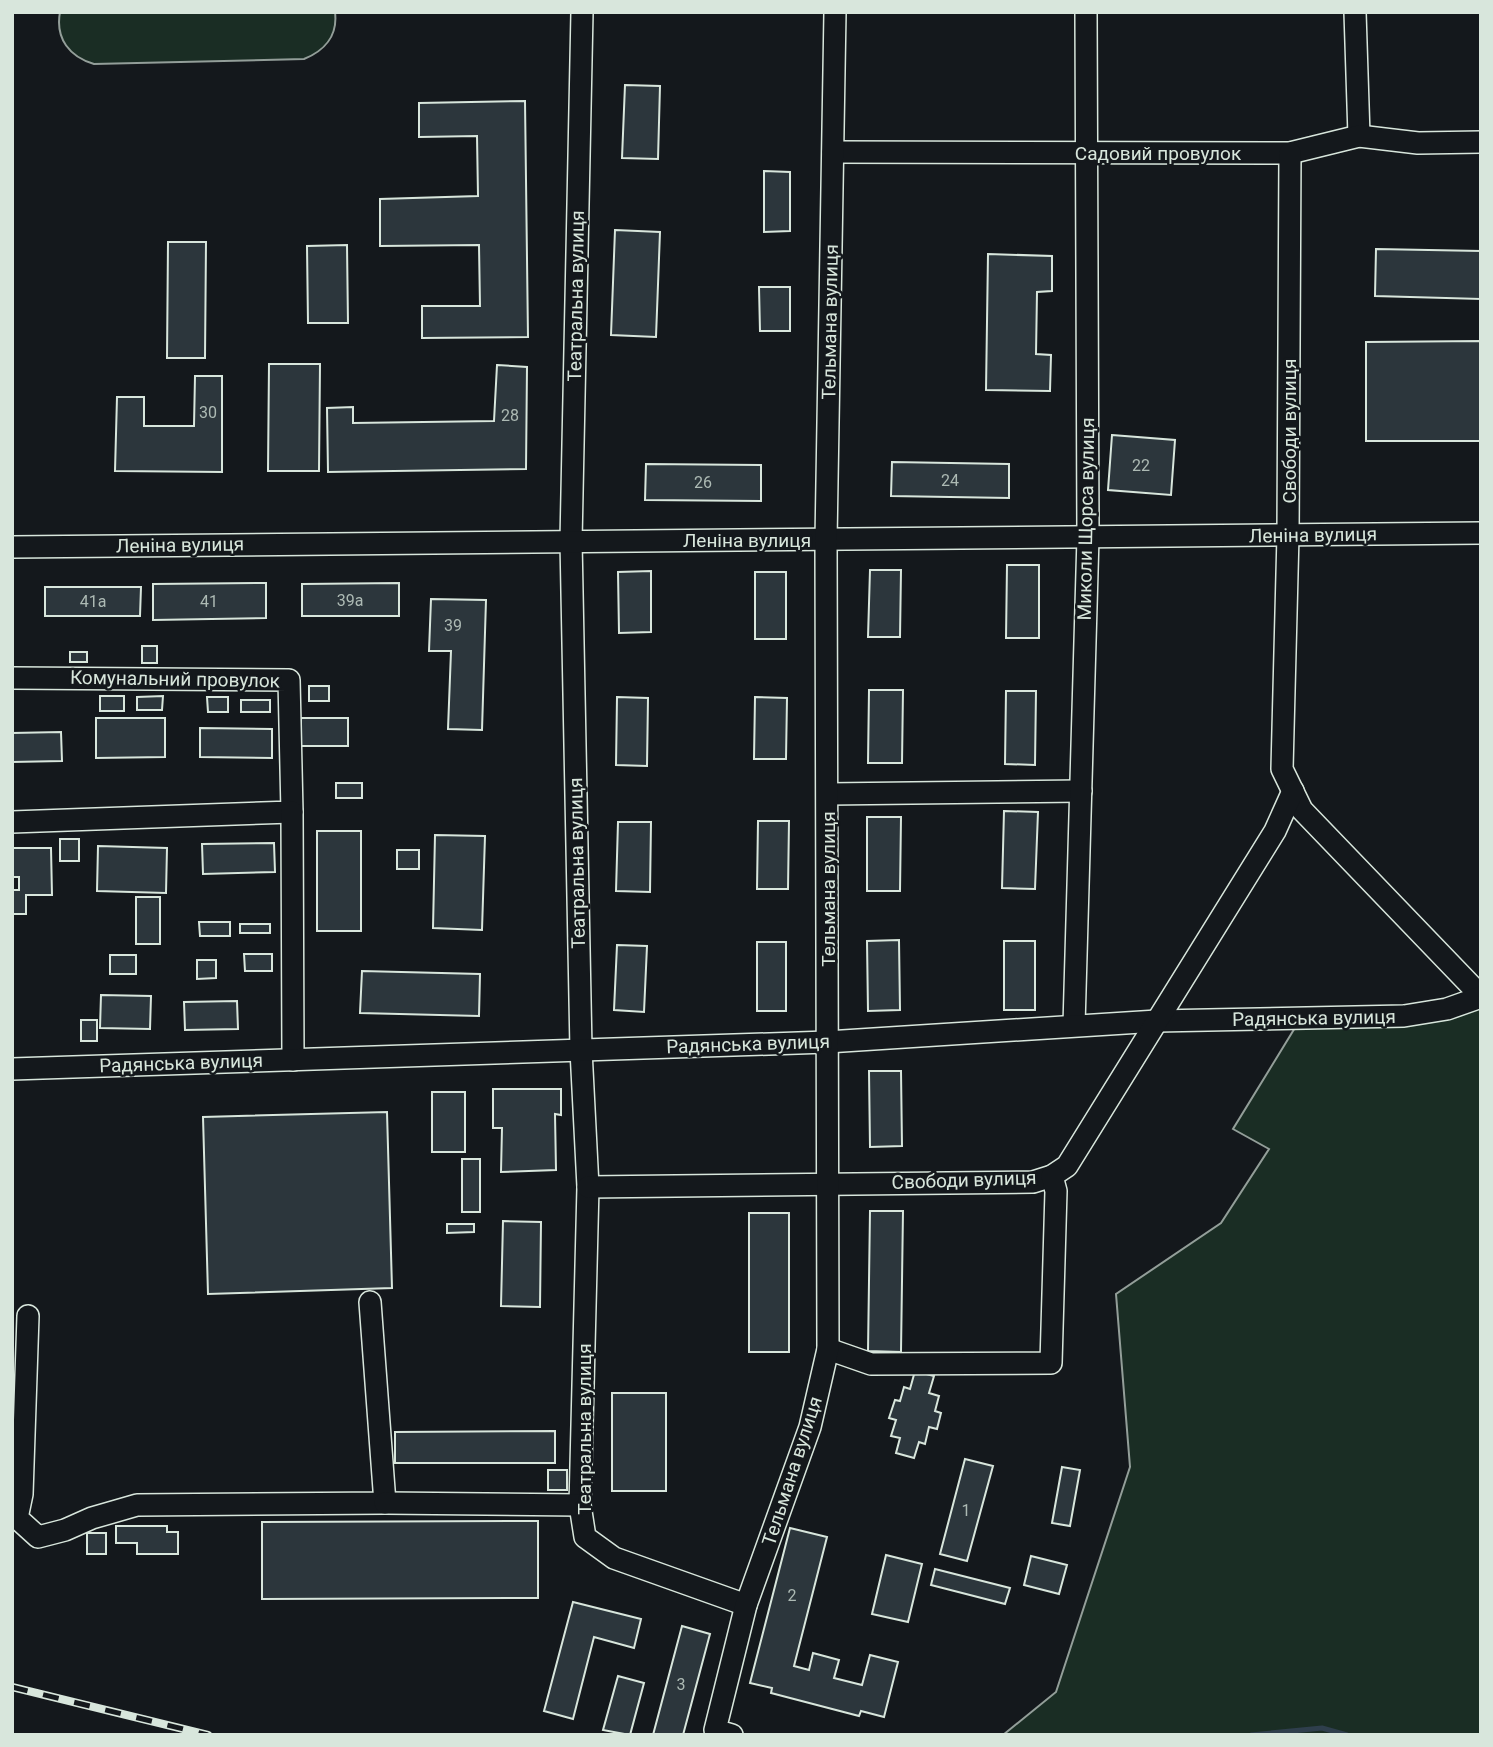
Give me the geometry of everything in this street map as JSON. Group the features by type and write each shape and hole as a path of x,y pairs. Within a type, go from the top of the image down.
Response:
{"street":[{"name":"Театральна вулиця","path":"582,12 570,541 581,1050 588,1187 580,1505 585,1537 614,1558 746,1605"},
{"name":"Тельмана вулиця","path":"732,1735 715,1730 746,1605 810,1427 828,1349 826,540 835,12"},
{"name":"Миколи Щорса вулиця","path":"1074,1025 1088,537 1086,12"},
{"path":"1355,12 1359,136"},
{"name":"Садовий провулок","path":"834,152 1290,153 1359,136 1419,143 1481,142"},
{"name":"Свободи вулиця","path":"1290,153 1288,535 1282,769 1302,810 1481,996"},
{"name":"Леніна вулиця","path":"12,547 1481,533"},
{"name":"Комунальний провулок","path":"12,678 289,680 293,1060"},
{"path":"828,794 1081,791"},
{"name":"Свободи вулиця","path":"588,1187 1033,1182 1052,1176 1067,1166 1275,831 1293,791"},
{"path":"12,822 292,812"},
{"name":"Радянська вулиця","path":"12,1069 827,1042 1157,1021 1404,1016 1447,1009 1481,996"},
{"path":"828,1349 871,1364 1051,1363 1056,1191 1052,1176"},
{"path":"370,1302 385,1503"},
{"path":"28,1316 22,1494 17,1518 38,1537 137,1505 580,1505"}],"green space":[{"path":"60,12 335,12 335,21 328,42 318,52 304,59 94,64 78,57 66,46 60,31"},
{"path":"1481,997 1481,1735 1003,1735 1056,1692 1130,1467 1116,1294 1221,1223 1269,1149 1233,1129 1301,1018"}],"building":[{"path":"625,85 660,86 658,159 622,158"},
{"path":"525,101 528,337 422,338 422,306 480,306 479,245 380,246 380,199 478,196 477,136 419,137 419,103"},
{"path":"764,171 790,172 790,231 764,232"},
{"path":"615,230 660,232 656,337 611,335"},
{"path":"168,242 206,242 205,358 167,358"},
{"path":"347,245 348,323 308,323 307,246"},
{"path":"1376,249 1481,251 1481,299 1375,296"},
{"path":"988,254 1052,256 1052,291 1037,292 1036,354 1051,355 1050,391 986,390"},
{"path":"759,287 790,287 790,331 760,331"},
{"path":"1481,341 1481,441 1366,441 1366,342"},
{"path":"269,364 320,364 319,471 268,471"},
{"path":"497,365 527,367 526,469 328,472 327,408 353,407 353,423 494,421"},
{"path":"195,376 222,376 222,472 115,471 117,397 144,397 144,426 194,426"},
{"path":"1112,435 1175,440 1171,495 1108,490"},
{"path":"892,462 1009,464 1009,498 891,496"},
{"path":"646,464 761,465 761,501 645,500"},
{"path":"1007,565 1039,565 1039,638 1006,638"},
{"path":"870,570 901,570 900,637 868,637"},
{"path":"651,571 651,632 619,633 618,572"},
{"path":"755,572 786,572 786,639 755,639"},
{"path":"266,583 266,618 153,620 153,584"},
{"path":"399,583 399,616 302,616 302,584"},
{"path":"45,587 141,587 140,616 45,616"},
{"path":"431,599 486,600 482,730 448,729 451,651 429,651"},
{"path":"142,646 157,646 157,663 142,663"},
{"path":"70,652 87,652 87,662 70,662"},
{"path":"309,686 329,686 329,701 309,701"},
{"path":"869,690 903,690 902,763 868,763"},
{"path":"1006,691 1036,691 1035,765 1005,764"},
{"path":"100,696 124,696 124,711 100,711"},
{"path":"163,696 162,710 137,710 137,697"},
{"path":"207,697 228,697 228,712 208,712"},
{"path":"617,697 648,698 647,766 616,765"},
{"path":"755,697 787,698 786,759 754,759"},
{"path":"241,700 270,700 270,712 241,712"},
{"path":"96,718 165,718 165,757 96,758"},
{"path":"301,718 348,718 348,746 301,746"},
{"path":"200,728 272,729 272,758 200,757"},
{"path":"61,732 62,761 12,762 12,733"},
{"path":"336,783 362,783 362,798 336,798"},
{"path":"1004,811 1038,812 1035,889 1002,888"},
{"path":"867,817 901,817 900,891 867,891"},
{"path":"758,821 789,821 788,889 757,889"},
{"path":"618,822 651,822 650,892 616,891"},
{"path":"317,831 361,831 361,931 317,931"},
{"path":"435,835 485,836 482,930 433,928"},
{"path":"60,839 79,839 79,861 60,861"},
{"path":"274,843 275,872 203,874 202,844"},
{"path":"98,846 167,848 166,893 97,891"},
{"path":"12,848 51,848 52,895 26,895 26,914 12,914 12,890 19,890 19,877 12,877"},
{"path":"397,850 419,850 419,869 397,869"},
{"path":"136,897 160,897 160,944 136,944"},
{"path":"199,922 230,922 230,936 200,936"},
{"path":"240,924 270,924 270,933 240,933"},
{"path":"899,940 900,1010 868,1011 867,941"},
{"path":"1004,941 1035,941 1035,1010 1004,1010"},
{"path":"757,942 786,942 786,1011 757,1011"},
{"path":"617,945 647,946 644,1012 614,1010"},
{"path":"244,954 272,954 272,971 245,971"},
{"path":"110,955 136,955 136,974 110,974"},
{"path":"197,960 216,960 216,978 197,979"},
{"path":"362,971 480,974 479,1016 360,1013"},
{"path":"101,995 151,996 150,1029 100,1028"},
{"path":"237,1001 238,1029 185,1030 184,1002"},
{"path":"81,1020 97,1020 97,1041 81,1041"},
{"path":"869,1071 901,1071 902,1146 870,1147"},
{"path":"493,1089 561,1089 561,1115 555,1114 556,1170 501,1172 502,1128 493,1128"},
{"path":"432,1092 465,1092 465,1152 432,1152"},
{"path":"387,1112 392,1288 208,1294 203,1117"},
{"path":"462,1159 480,1159 480,1212 462,1212"},
{"path":"870,1211 903,1211 901,1352 868,1351"},
{"path":"749,1213 789,1213 789,1352 749,1352"},
{"path":"503,1221 541,1222 540,1307 501,1306"},
{"path":"447,1224 474,1224 474,1232 447,1233"},
{"path":"915,1371 934,1376 929,1393 939,1396 935,1411 941,1413 937,1429 929,1427 925,1444 919,1442 914,1458 896,1453 900,1438 891,1436 896,1420 889,1418 895,1400 900,1401 904,1387 910,1389"},
{"path":"612,1393 666,1393 666,1491 612,1491"},
{"path":"555,1431 555,1463 395,1463 395,1432"},
{"path":"965,1459 993,1466 967,1561 940,1554"},
{"path":"1062,1467 1080,1470 1070,1526 1052,1523"},
{"path":"548,1470 567,1470 567,1490 548,1490"},
{"path":"538,1521 538,1598 262,1599 262,1522"},
{"path":"116,1526 167,1526 167,1532 178,1532 178,1554 137,1554 137,1543 116,1543"},
{"path":"790,1528 827,1537 794,1666 809,1670 813,1653 839,1660 834,1678 862,1685 870,1655 898,1662 884,1717 861,1711 859,1716 771,1693 772,1688 750,1683"},
{"path":"87,1533 106,1533 106,1554 87,1554"},
{"path":"886,1555 922,1564 908,1622 872,1614"},
{"path":"1031,1556 1067,1565 1059,1594 1024,1585"},
{"path":"935,1569 1010,1588 1005,1604 931,1585"},
{"path":"573,1602 641,1619 634,1648 594,1637 573,1719 544,1711"},
{"path":"682,1626 710,1634 683,1735 653,1735"},
{"path":"618,1676 644,1683 630,1735 603,1730"}],"waterway":[{"path":"1251,1735 1322,1728 1347,1735"}],"railway":[{"path":"12,1687 208,1735"}]}
